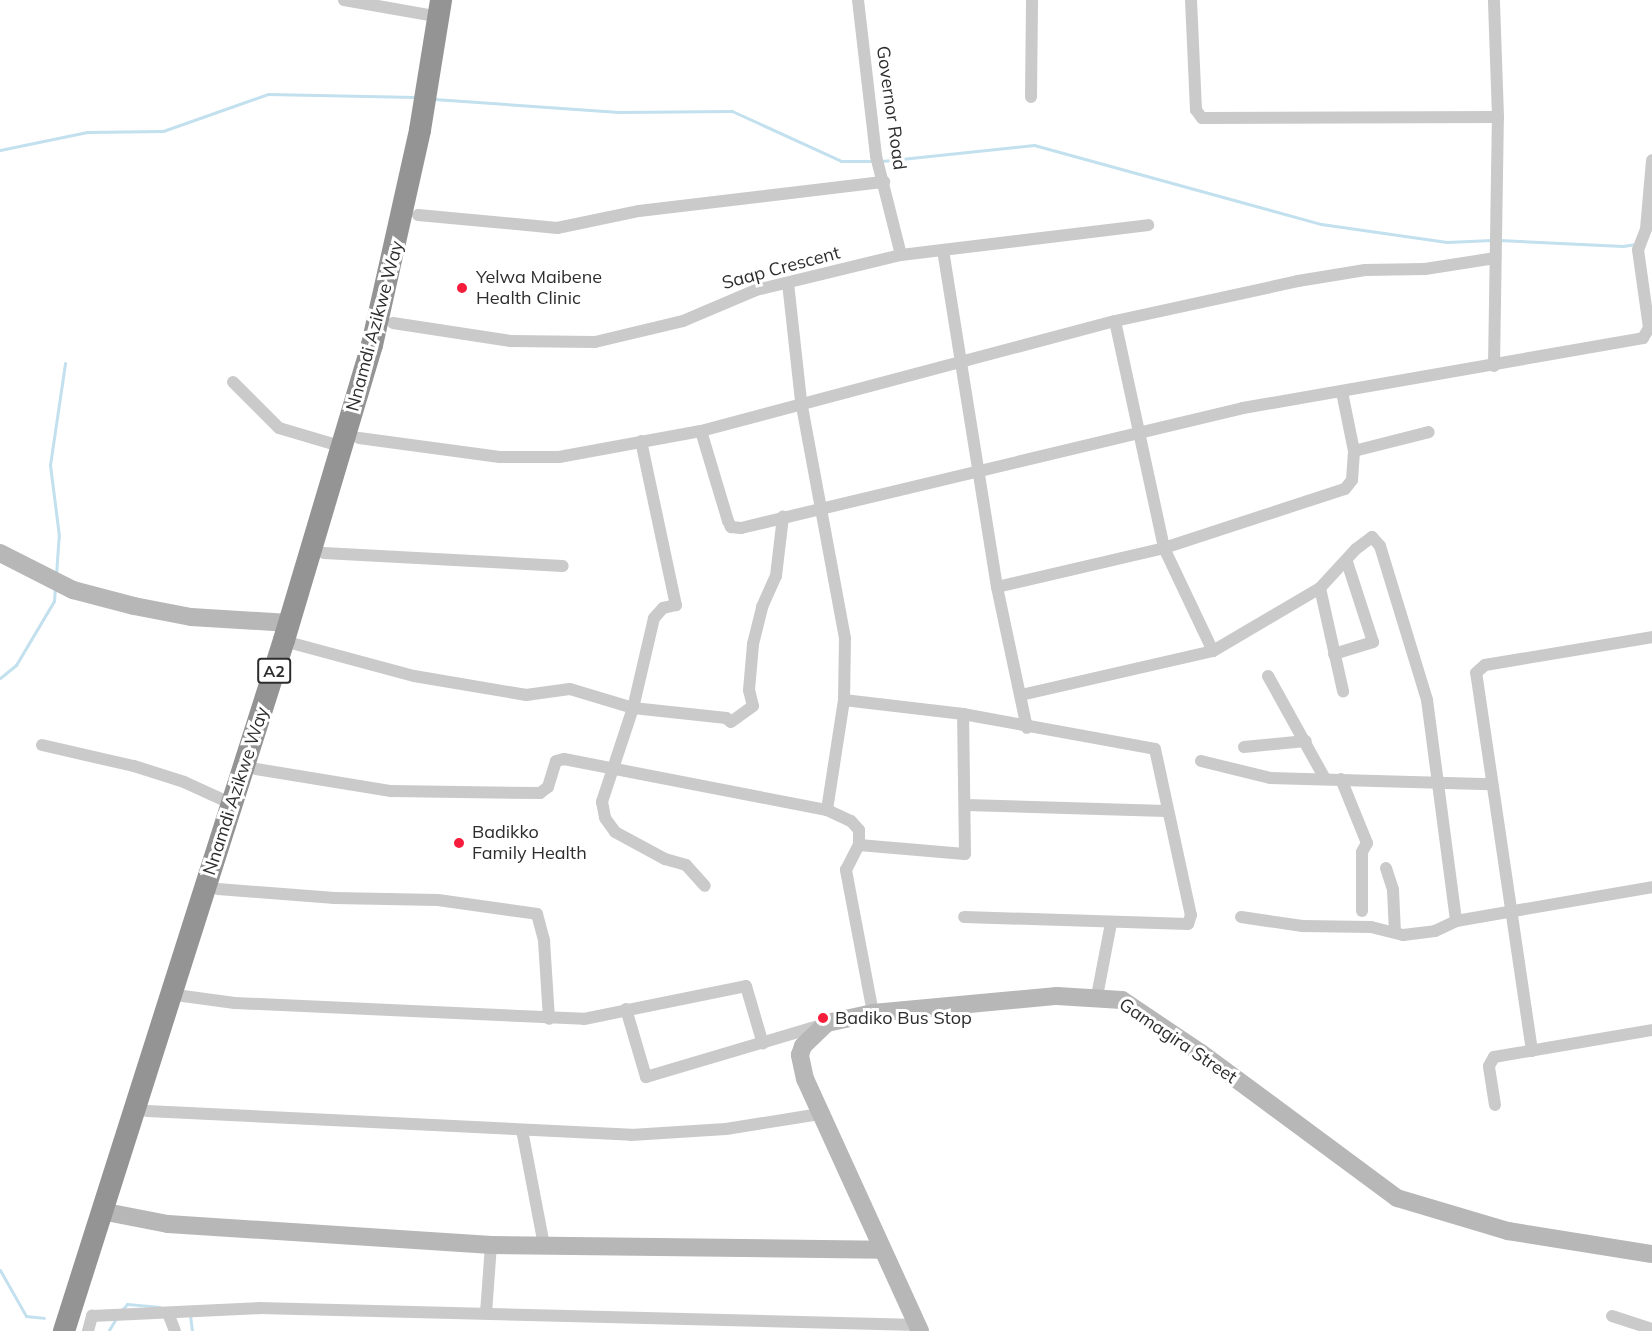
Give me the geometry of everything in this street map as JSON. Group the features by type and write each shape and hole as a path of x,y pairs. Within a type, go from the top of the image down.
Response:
{"highway":[{"name":"Nnamdi Azikwe Way","path":"85,1323 108,1213 232,804 289,623 393,323 435,134 445,6"},
{"name":"Nnamdi Azikwe Way","path":"64,1331 147,1111 324,553 400,228 445,6"}],"street":[{"path":"344,0 445,6"},
{"name":"Governor Road","path":"858,0 876,156 901,255"},
{"path":"1031,97 1032,0"},
{"path":"1191,0 1196,110 1202,118 1498,117"},
{"path":"1494,0 1498,117 1494,237 1494,366"},
{"path":"701,431 732,527 978,473 1243,408 1494,366 1648,335 1638,250 1646,229 1652,160"},
{"path":"418,215 557,228 639,212 884,182"},
{"name":"Saap Crescent","path":"393,323 511,341 595,342 642,334 683,321 722,302 901,255 1148,225"},
{"path":"943,250 959,362 997,587 1027,729"},
{"path":"233,381 279,428 351,442 500,457 560,458 701,431 801,401 1115,321 1332,275 1373,269 1425,269 1495,254"},
{"path":"788,283 801,401 845,638 844,700 827,810"},
{"path":"1115,321 1164,548 1213,651"},
{"path":"997,587 1164,548 1345,489 1352,480 1354,451 1342,392"},
{"path":"1354,451 1429,432"},
{"path":"641,441 676,605 663,608 654,618 633,708 602,802 604,818 615,832 665,859 686,865 705,886"},
{"path":"295,644 414,676 526,695 570,689 633,708 726,718 731,722 753,706 749,690 753,644 762,607 776,576 783,516"},
{"path":"1021,695 1213,651 1320,588 1347,562 1356,549 1372,537 1380,546 1427,700 1456,921"},
{"path":"0,553 73,590 191,617 289,623"},
{"path":"324,553 563,566"},
{"path":"1334,654 1373,642 1347,562"},
{"path":"1320,588 1342,691"},
{"path":"1532,1051 1509,909 1476,673 1485,665 1652,637"},
{"path":"1268,676 1325,779"},
{"path":"844,700 963,714 1027,729 1155,749 1166,811 1191,921 1184,926 964,917"},
{"path":"859,845 965,854 963,714"},
{"path":"1245,747 1306,741"},
{"path":"42,746 134,766 183,782 232,804"},
{"path":"256,769 392,791 540,793 548,787 560,759 827,810 852,821 859,830 859,845 846,870 873,1013"},
{"path":"1201,761 1270,778 1491,784"},
{"path":"1341,779 1367,843 1362,852 1362,910"},
{"path":"966,805 1166,811"},
{"path":"1386,868 1393,890 1395,932"},
{"path":"1241,917 1395,932 1403,935 1435,931 1456,921 1509,909 1652,887"},
{"path":"218,889 335,898 438,900 537,914 544,941 549,1019"},
{"path":"1097,996 1111,923"},
{"path":"183,996 235,1003 584,1019 746,986 763,1044"},
{"name":"Gamagira Street","path":"827,1023 873,1013 1057,996 1097,996 1122,1000 1397,1198 1508,1231 1652,1254"},
{"path":"626,1009 646,1077 763,1044 827,1023"},
{"path":"88,1331 85,1323 168,1313 259,1308 486,1313 674,1325 919,1328 805,1079 800,1055 810,1036 827,1023"},
{"path":"1496,1105 1490,1060 1498,1055 1652,1030"},
{"path":"147,1111 631,1135 726,1129 820,1114"},
{"path":"522,1130 544,1245"},
{"path":"108,1213 168,1224 491,1245 882,1250"},
{"path":"486,1313 491,1245"},
{"path":"168,1313 175,1331"},
{"path":"1612,1316 1652,1329"}],"waterway":[{"path":"0,150 87,132 163,131 268,94 415,97"},
{"path":"434,99 619,112 732,111 841,161 875,161"},
{"path":"882,161 1034,145 1321,224 1447,242 1492,240"},
{"path":"1499,240 1623,246 1636,244"},
{"path":"56,575 59,536 50,465 65,363"},
{"path":"0,678 16,665 54,601 55,588"},
{"path":"0,1270 26,1316 44,1318"},
{"path":"122,1310 127,1304 160,1307"},
{"path":"190,1315 192,1331"},
{"path":"109,1330 115,1320"}],"place":[{"name":"Yelwa Maibene Health Clinic","path":"462,288"},
{"name":"Badikko Family Health","path":"459,843"},
{"name":"Badiko Bus Stop","path":"823,1018"}]}
